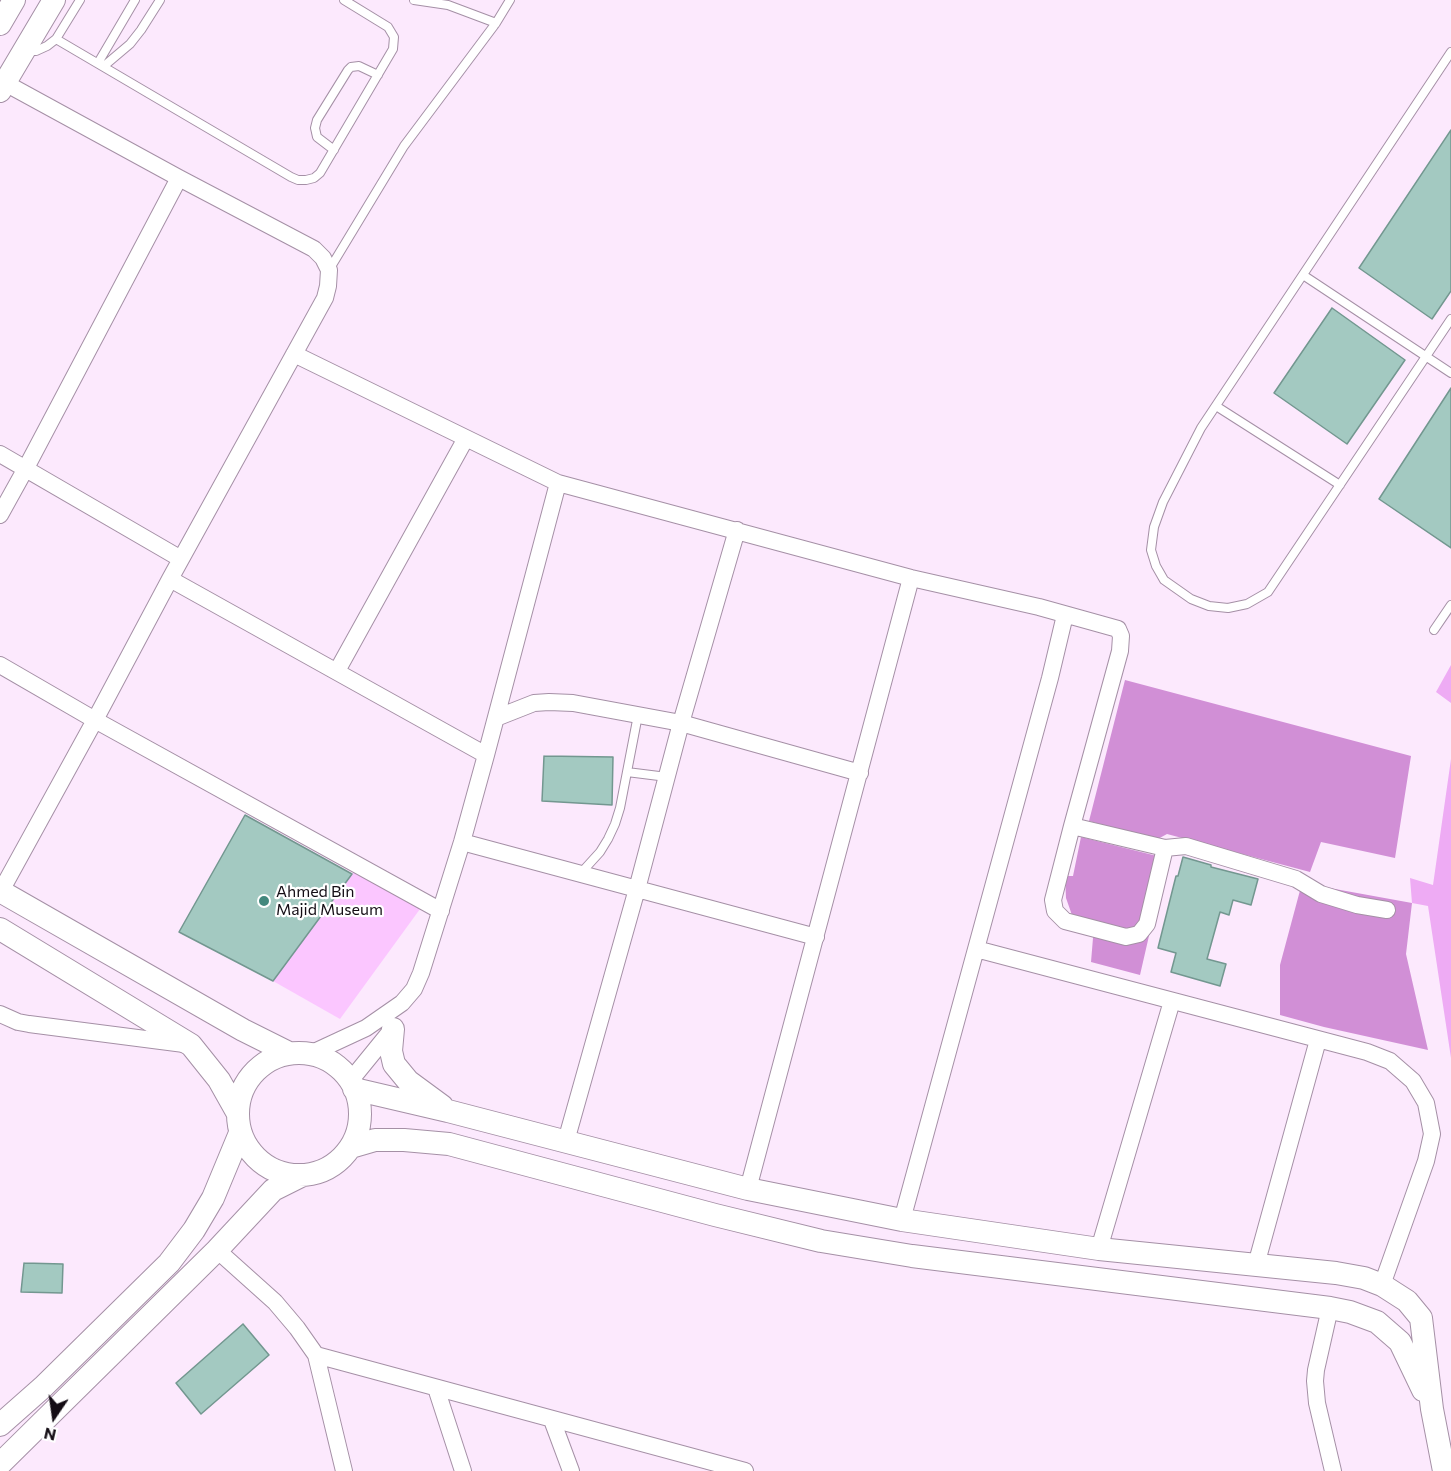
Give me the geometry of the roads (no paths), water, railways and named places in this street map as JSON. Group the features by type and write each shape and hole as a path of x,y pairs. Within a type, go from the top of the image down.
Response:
{"street":[{"path":"0,24 14,0"},
{"path":"0,1464 217,1250 273,1191 303,1175 322,1171 338,1161 351,1147 358,1131 360,1115 358,1098 352,1085 340,1069 327,1060 300,1054 243,1030 1,891 325,298 329,270 315,249 3,87 54,0"},
{"path":"0,515 179,178"},
{"path":"294,354 558,483 911,578 1039,607 1118,629 1121,636 1120,651 1053,900 1055,911 1065,921 1126,937 1139,934 1147,924 1165,848"},
{"path":"337,671 466,438"},
{"path":"0,454 181,559"},
{"path":"0,1437 43,1388 169,1263 194,1230 213,1198 238,1123 241,1091 252,1073 269,1060 300,1054 366,1028 402,1003 414,988 421,973 462,842 558,483"},
{"path":"566,1141 681,723 737,530"},
{"path":"748,1189 911,578"},
{"path":"170,579 486,755"},
{"path":"902,1220 1050,678 1065,615"},
{"path":"0,666 441,911"},
{"path":"496,718 534,703 573,703 681,723 860,773"},
{"path":"1072,826 1165,848 1186,846 1296,879 1321,894 1388,910"},
{"path":"462,842 816,937"},
{"path":"0,929 191,1045 219,1080 249,1151 264,1165 283,1173 303,1175"},
{"path":"976,949 1390,1061 1413,1081 1426,1103 1432,1134 1426,1161 1382,1285"},
{"path":"1099,1249 1172,1001"},
{"path":"402,1003 393,1029 391,1051 394,1064 408,1081 448,1111"},
{"path":"0,1014 29,1024 191,1045"},
{"path":"352,1085 393,1029"},
{"path":"1256,1265 1318,1040"},
{"path":"352,1085 748,1189 902,1220 1099,1249 1336,1273 1364,1278 1382,1285 1407,1301 1421,1318 1432,1409 1444,1471"},
{"path":"351,1147 375,1140 449,1144 821,1241 912,1256 1224,1294 1350,1312 1377,1322 1400,1342 1432,1409"},
{"path":"217,1250 274,1302 297,1328 316,1355 344,1471"},
{"path":"1224,1294 1228,1262"},
{"path":"1330,1308 1315,1381 1317,1403 1333,1471"},
{"path":"316,1355 745,1471"},
{"path":"0,1425 43,1388"},
{"path":"436,1388 463,1471"},
{"path":"552,1420 571,1471"},
{"path":"19,1471 19,1462 29,1437"}],"lane":[{"path":"24,51 36,51 56,39 80,0"},
{"path":"101,64 135,0"},
{"path":"101,64 117,56 130,44 160,0"},
{"path":"56,39 291,177 306,180 320,173 393,48 394,37 388,27 344,0"},
{"path":"414,0 448,5 496,23"},
{"path":"329,270 404,146 496,23 510,0"},
{"path":"1450,57 1201,428 1163,502 1154,528 1150,550 1164,580 1191,599 1209,606 1228,608 1247,604 1268,592 1451,319"},
{"path":"334,150 318,137 315,128 317,120 351,67 359,66 378,75"},
{"path":"1303,275 1451,373"},
{"path":"1216,406 1340,485"},
{"path":"1434,630 1451,605"},
{"path":"580,874 600,852 615,824 638,715"},
{"path":"627,772 667,777"}],"place":[{"name":"Ahmed Bin Majid Museum","path":"264,901"}]}
